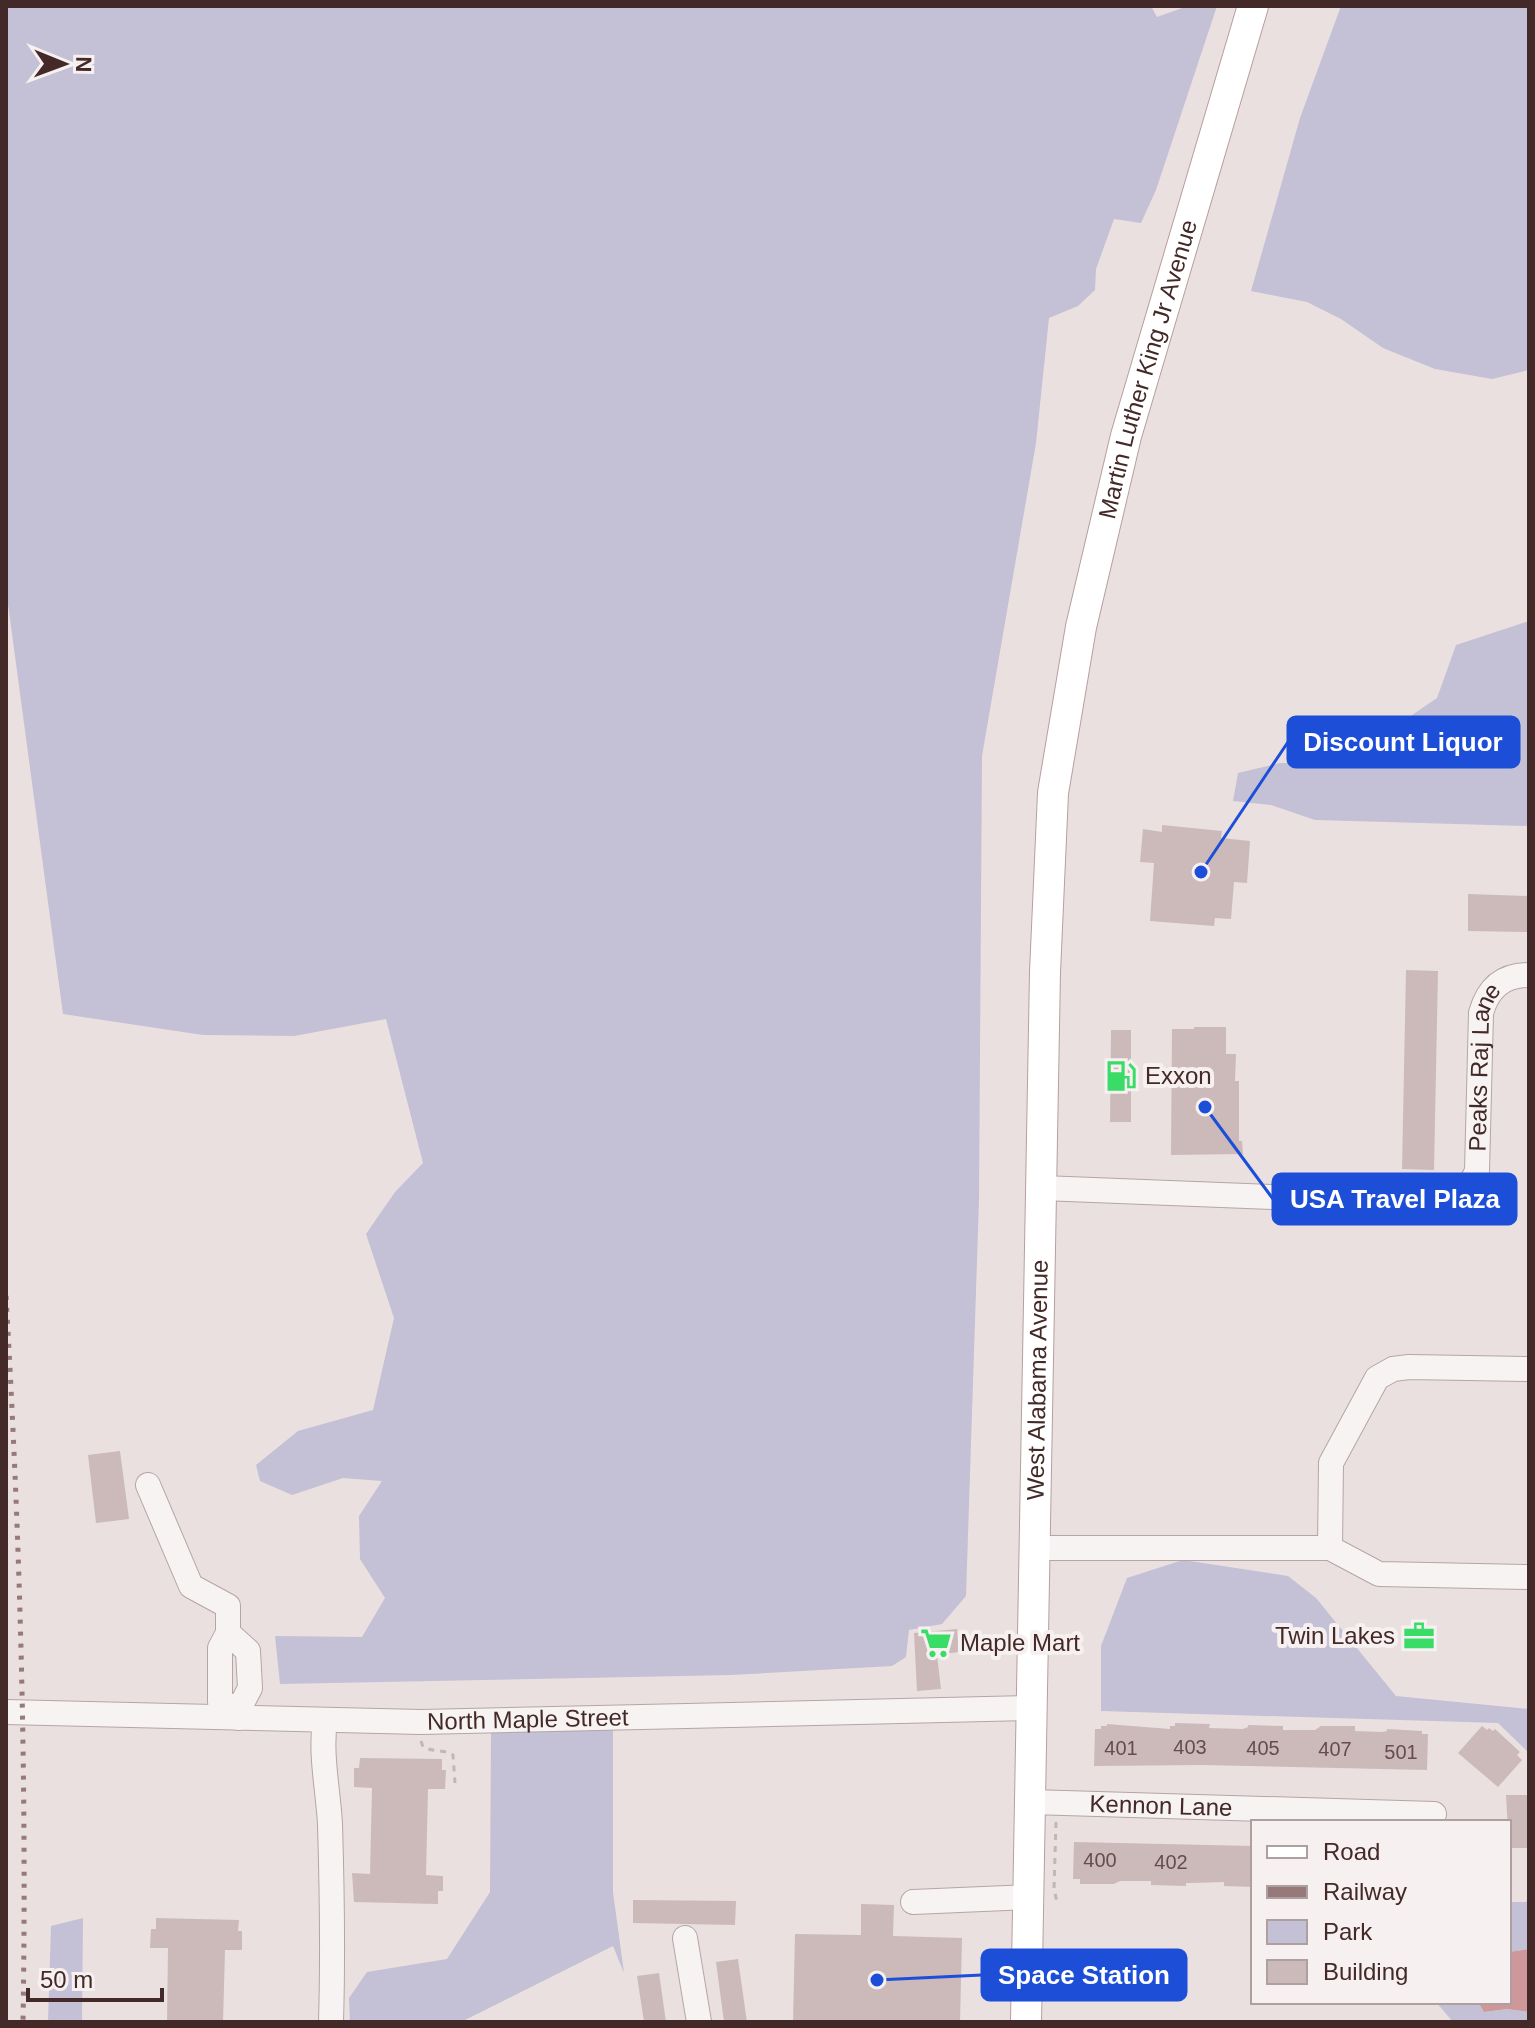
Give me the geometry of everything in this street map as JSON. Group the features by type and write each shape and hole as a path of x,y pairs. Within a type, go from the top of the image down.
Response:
{"main road":[{"name":"Martin Luther King Jr Avenue","path":"1062,738 1081,627 1126,436 1253,6"},
{"name":"West Alabama Avenue","path":"1026,2022 1043,1900 1044,1803 1032,1708 1045,972 1053,793 1062,738"}],"street":[{"name":"Peaks Raj Lane","path":"1042,1188 1422,1203 1450,1200 1468,1189 1479,1164 1481,1013 1484,1003 1502,981 1529,975"},
{"path":"1330,1548 1331,1463 1377,1378 1393,1369 1409,1367 1529,1369"},
{"path":"148,1485 191,1586 228,1606 228,1633 248,1651 250,1688 239,1714"},
{"path":"1036,1548 1330,1548 1379,1574 1529,1577"},
{"name":"North Maple Street","path":"15,1712 239,1714 421,1722 1032,1708"},
{"path":"325,1720 323,1749 333,1927 331,2022"},
{"name":"Kennon Lane","path":"1044,1803 1434,1814"},
{"path":"913,1902 1043,1900"},
{"path":"685,1938 699,2022"}],"path":[{"path":"419,1733 423,1747 445,1750 453,1755 455,1783"},
{"path":"1043,1900 1054,1889 1044,1803"}],"green space":[{"path":"6,6 1151,6 1157,17 1188,6 1217,6 1156,190 1141,223 1114,219 1096,269 1095,290 1078,306 1049,318 1036,443 982,756 979,1199 966,1596 942,1624 909,1630 906,1657 892,1666 731,1675 280,1684 275,1636 362,1637 385,1598 360,1559 359,1516 382,1481 343,1478 292,1495 260,1481 256,1465 298,1431 373,1410 394,1318 366,1234 395,1192 423,1163 386,1019 294,1036 203,1035 63,1014 6,589"},
{"path":"1341,6 1529,6 1529,370 1492,379 1435,369 1383,348 1341,319 1307,302 1251,291 1300,118"},
{"path":"1529,621 1529,826 1315,820 1271,805 1233,801 1238,773 1280,763 1326,763 1380,737 1437,698 1456,645"},
{"path":"1183,1560 1288,1576 1316,1598 1396,1696 1529,1709 1529,1753 1498,1723 1101,1711 1101,1646 1127,1578"},
{"path":"613,1730 613,1892 624,1973 613,1946 461,2022 350,2022 349,1998 367,1972 447,1959 490,1892 491,1732"},
{"path":"1529,1898 1529,1949 1511,1952 1511,1902 1526,1902"},
{"path":"83,1918 82,2022 48,2022 51,1926"},
{"path":"1438,2004 1479,2004 1484,2012 1507,2009 1529,2012 1529,2022 1453,2022"}],"shaded area":[{"path":"1529,1949 1529,2012 1507,2009 1484,2012 1479,2004 1511,2004 1511,1952"}],"building":[{"path":"1162,825 1222,831 1221,838 1250,841 1247,883 1234,882 1231,919 1215,918 1214,926 1150,921 1154,863 1140,862 1143,829 1162,832"},
{"path":"1468,894 1529,896 1529,932 1468,931"},
{"path":"1406,970 1438,971 1434,1170 1402,1169"},
{"path":"1226,1027 1226,1054 1236,1054 1239,1141 1242,1141 1243,1154 1171,1155 1172,1029"},
{"path":"1111,1030 1131,1030 1131,1122 1110,1122"},
{"path":"120,1451 129,1519 96,1523 88,1455"},
{"path":"957,1629 959,1652 937,1655 941,1689 917,1691 914,1633"},
{"path":"1175,1723 1210,1724 1209,1728 1243,1729 1248,1725 1315,1730 1321,1726 1355,1726 1355,1731 1422,1731 1422,1734 1428,1734 1427,1770 1094,1766 1095,1729 1107,1724 1170,1729"},
{"path":"1482,1726 1487,1730 1495,1729 1520,1752 1517,1755 1522,1760 1498,1787 1458,1753"},
{"path":"360,1758 442,1759 442,1770 446,1770 445,1789 428,1789 426,1875 443,1876 443,1891 438,1891 438,1904 354,1902 352,1873 370,1874 372,1788 354,1787 354,1768 359,1768"},
{"path":"1506,1795 1529,1795 1529,1848 1511,1848 1511,1820 1507,1820"},
{"path":"1074,1842 1251,1846 1251,1887 1224,1886 1224,1882 1186,1883 1186,1886 1151,1885 1151,1881 1080,1884 1080,1879 1073,1879"},
{"path":"633,1900 736,1901 735,1925 633,1923"},
{"path":"861,1904 894,1905 893,1936 962,1938 960,2022 793,2022 795,1934 861,1935"},
{"path":"156,1918 239,1920 242,1950 225,1950 223,2022 167,2022 168,1948 150,1948 151,1929 156,1929"},
{"path":"738,1959 747,2022 724,2022 716,1962"},
{"path":"659,1973 666,2022 644,2022 637,1976"}],"railway":[{"path":"6,1296 21,1659 23,2022"}],"place":[{"name":"Discount Liquor","path":"1201,872"},
{"name":"Exxon","path":"1121,1076"},
{"name":"USA Travel Plaza","path":"1205,1107"},
{"name":"Twin Lakes","path":"1419,1636"},
{"name":"Maple Mart","path":"936,1643"},
{"name":"Space Station","path":"877,1980"}]}
